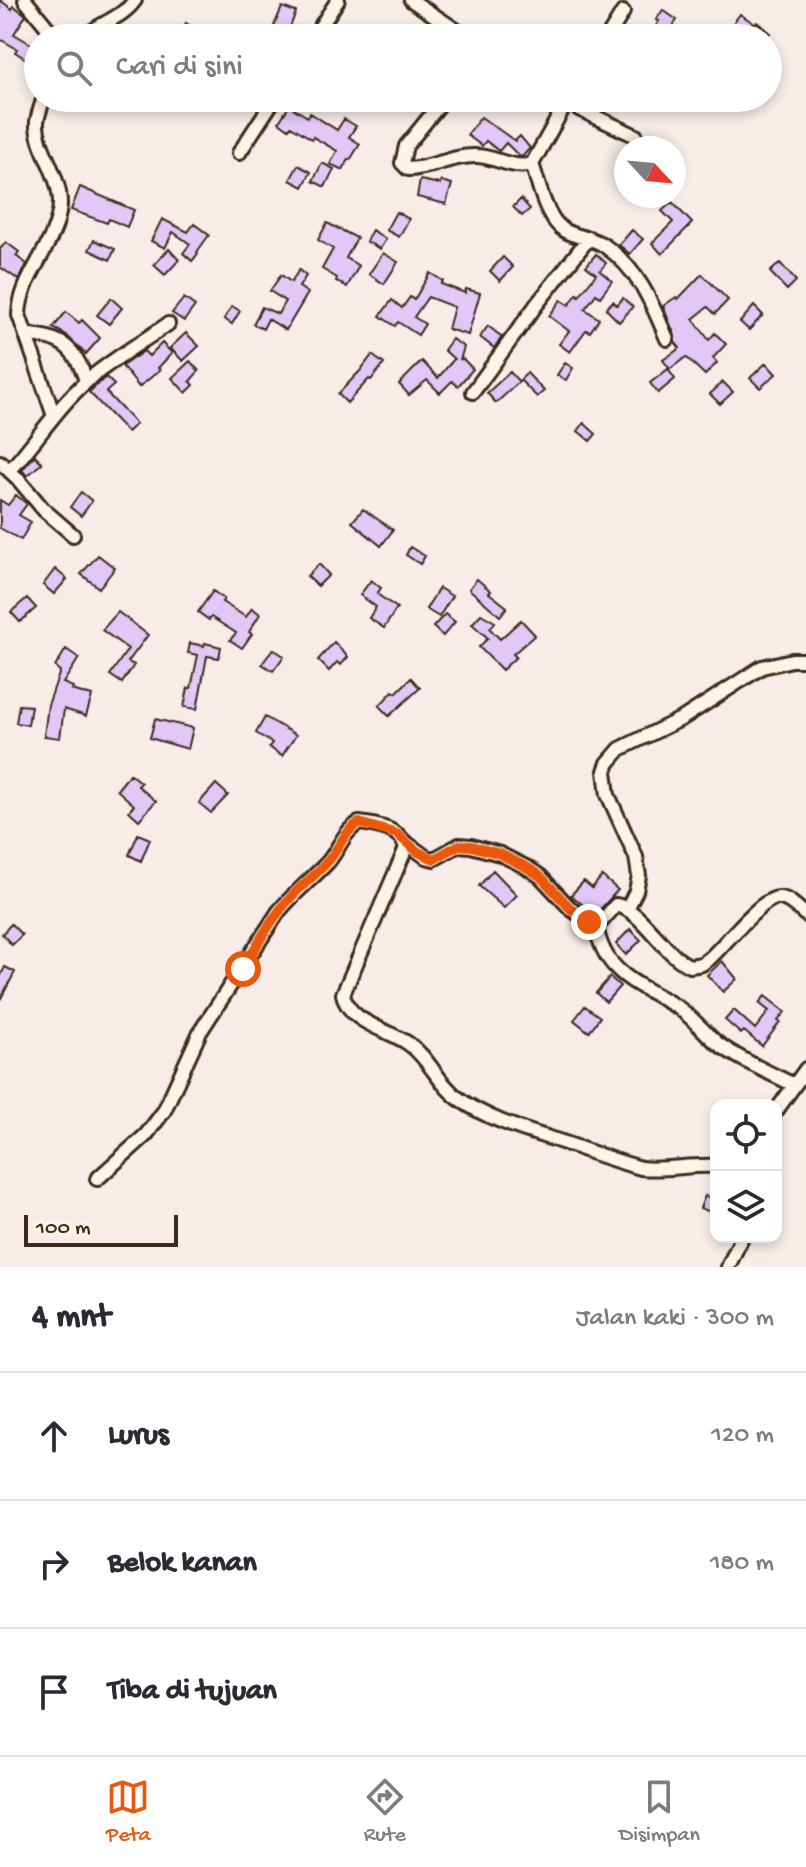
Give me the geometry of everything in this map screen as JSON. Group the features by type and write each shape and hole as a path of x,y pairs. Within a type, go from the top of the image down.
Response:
{"street":[{"path":"25,0 45,24"},
{"path":"101,24 125,11 135,0"},
{"path":"322,24 338,0"},
{"path":"411,0 447,24"},
{"path":"616,24 623,12"},
{"path":"39,112 38,131 54,171 60,206 49,242 24,292 19,315 54,416"},
{"path":"239,153 266,112"},
{"path":"434,112 406,146 402,159 408,169 481,155 520,166 532,164"},
{"path":"558,112 532,164 548,209 561,228 605,246 637,278 649,295 667,339"},
{"path":"590,112 636,136"},
{"path":"473,392 589,238"},
{"path":"73,535 44,510 5,466 26,453 86,381 168,324"},
{"path":"26,335 47,336 65,345 76,358 86,381"},
{"path":"627,909 639,876 636,857 608,795 605,771 608,763 620,749 683,718 762,667 806,660"},
{"path":"97,1179 157,1122 175,1090 200,1032 273,920 359,823 397,834 426,857 434,859 459,845 485,849 508,858 540,876 571,909 596,925"},
{"path":"405,842 404,855 343,994 350,1010 408,1043 442,1084 461,1100 522,1130 641,1168 657,1170 688,1165 710,1166"},
{"path":"596,925 616,905 621,905 674,957 694,967 710,958 761,906 773,898 785,899 806,915"},
{"path":"596,925 605,953 626,978 681,1009 731,1052 794,1085"},
{"path":"782,1102 806,1069"},
{"path":"728,1267 739,1243"}],"building":[{"path":"0,0 26,15 14,34 24,40 24,58 15,52 17,49 0,39"},
{"path":"282,7 296,12 291,24 275,24"},
{"path":"663,10 677,20 674,24 657,24 659,21 656,20"},
{"path":"740,14 755,24 734,24"},
{"path":"285,112 299,112 308,117 310,113 337,130 344,119 356,126 349,137 360,144 343,170 330,164 337,151 279,122"},
{"path":"481,117 515,141 520,136 530,148 519,156 506,143 499,151 486,141 482,146 467,135"},
{"path":"322,163 334,169 325,187 313,181"},
{"path":"298,165 311,172 303,187 290,180"},
{"path":"420,180 452,184 446,204 417,197"},
{"path":"80,187 134,210 127,227 109,219 107,223 71,210"},
{"path":"521,199 530,209 522,216 513,207"},
{"path":"678,208 692,223 662,254 652,243 673,222 662,211"},
{"path":"396,212 409,219 399,237 386,230"},
{"path":"162,219 188,232 194,224 209,235 192,261 183,253 190,244 173,232 165,248 151,241"},
{"path":"327,223 357,238 346,258 359,266 347,287 322,269 333,249 318,240"},
{"path":"372,230 386,239 380,249 366,241"},
{"path":"632,230 643,239 630,254 619,245"},
{"path":"94,240 115,249 110,260 89,250"},
{"path":"6,242 19,252 16,256 27,264 19,280 0,267 0,249"},
{"path":"169,249 179,260 165,275 154,265"},
{"path":"383,253 398,262 384,284 369,274"},
{"path":"596,254 606,263 600,271 612,281 600,297 596,294 585,309 599,319 590,332 586,330 570,352 559,344 569,331 549,316 561,300 569,305 596,274 586,266"},
{"path":"503,257 513,267 500,281 490,271"},
{"path":"780,263 796,281 787,290 770,272"},
{"path":"299,270 306,276 299,287 308,293 286,330 268,319 263,329 253,324 262,307 278,314 285,301 270,291 281,275 291,282"},
{"path":"430,273 443,281 441,284 465,293 466,289 480,293 468,335 448,329 454,307 428,297 414,317 425,324 418,335 398,322 395,326 380,316 392,300 402,308 410,297 414,300"},
{"path":"702,274 728,300 715,314 708,307 693,319 709,340 715,333 726,344 713,358 717,363 705,375 686,357 670,369 663,360 680,348 663,306 676,297 678,299"},
{"path":"111,298 122,308 109,324 97,315"},
{"path":"184,298 195,306 184,321 172,313"},
{"path":"623,298 633,307 619,322 606,309 613,301 617,305"},
{"path":"232,306 240,311 232,324 224,319"},
{"path":"754,306 763,315 749,330 740,322"},
{"path":"66,312 79,323 82,320 100,338 86,354 65,334 53,328"},
{"path":"488,326 502,337 494,348 480,337"},
{"path":"186,333 199,346 183,361 170,348"},
{"path":"452,339 464,347 460,360 462,358 473,369 458,386 452,381 440,393 427,380 409,395 399,384 422,361 438,378 454,359 444,350"},
{"path":"162,343 172,353 158,368 160,370 139,387 122,366 144,351 149,356"},
{"path":"372,355 384,364 347,403 338,394"},
{"path":"190,361 199,371 190,381 194,385 186,393 172,378"},
{"path":"565,363 573,368 566,380 557,375"},
{"path":"766,363 776,374 760,388 750,378"},
{"path":"668,369 675,379 658,393 650,383"},
{"path":"510,372 519,382 496,403 487,393"},
{"path":"527,373 544,391 537,397 520,380"},
{"path":"106,377 114,385 106,392 136,424 127,432 89,392"},
{"path":"723,382 733,392 720,404 710,394"},
{"path":"584,423 596,434 590,441 578,431"},
{"path":"35,455 42,463 27,476 22,470"},
{"path":"81,492 92,501 81,516 70,507"},
{"path":"16,495 27,504 19,515 31,522 21,540 0,528 0,500 8,505"},
{"path":"363,509 393,530 381,546 352,522"},
{"path":"410,547 425,556 420,564 406,555"},
{"path":"98,555 115,568 99,588 81,574"},
{"path":"319,564 329,575 318,586 307,576"},
{"path":"55,569 67,579 54,594 43,585"},
{"path":"477,579 507,607 500,616 469,589"},
{"path":"371,580 381,588 377,594 397,608 384,628 369,618 376,607 360,595"},
{"path":"439,588 452,596 439,617 426,609"},
{"path":"213,591 224,599 222,602 246,617 252,608 260,614 242,648 230,640 236,633 198,612"},
{"path":"27,598 36,608 20,622 11,612"},
{"path":"118,612 148,635 128,662 134,665 122,683 110,675 128,649 102,630"},
{"path":"445,614 455,622 443,636 433,627"},
{"path":"481,614 495,622 490,629 500,639 521,620 535,635 513,654 516,657 502,670 479,647 488,638 472,624"},
{"path":"334,642 348,657 341,665 337,662 329,671 318,660"},
{"path":"190,643 221,647 219,658 207,656 197,709 184,707 198,655 188,653"},
{"path":"66,649 79,658 63,683 73,687 72,690 92,696 86,716 64,709 60,738 44,736 48,705 60,671 55,667"},
{"path":"273,649 284,656 273,671 262,664"},
{"path":"411,678 420,688 389,716 379,706"},
{"path":"19,705 31,706 28,725 16,723"},
{"path":"265,717 296,735 282,756 269,747 272,743 256,733"},
{"path":"155,719 193,728 188,749 150,738"},
{"path":"130,774 141,783 138,786 156,801 139,820 129,811 134,805 117,790"},
{"path":"216,784 228,795 211,813 199,803"},
{"path":"138,834 150,839 141,861 129,855"},
{"path":"493,870 517,895 504,908 479,886"},
{"path":"602,876 618,890 595,915 571,895 584,881 592,888"},
{"path":"11,924 22,935 12,945 2,934"},
{"path":"630,929 641,940 626,955 616,944"},
{"path":"722,961 737,979 723,992 707,975"},
{"path":"5,967 15,972 0,1000 0,977"},
{"path":"610,977 620,986 606,1002 596,993"},
{"path":"765,996 785,1012 762,1046 725,1020 734,1010 755,1029 769,1011 759,1003"},
{"path":"585,1006 600,1017 589,1032 574,1020"},
{"path":"705,1196 710,1198 710,1212 700,1208"}],"route":[{"path":"243,969 279,911 328,861 345,835 359,823 397,834 418,852 434,859 459,845 500,854 540,876 571,909 589,922"}]}
